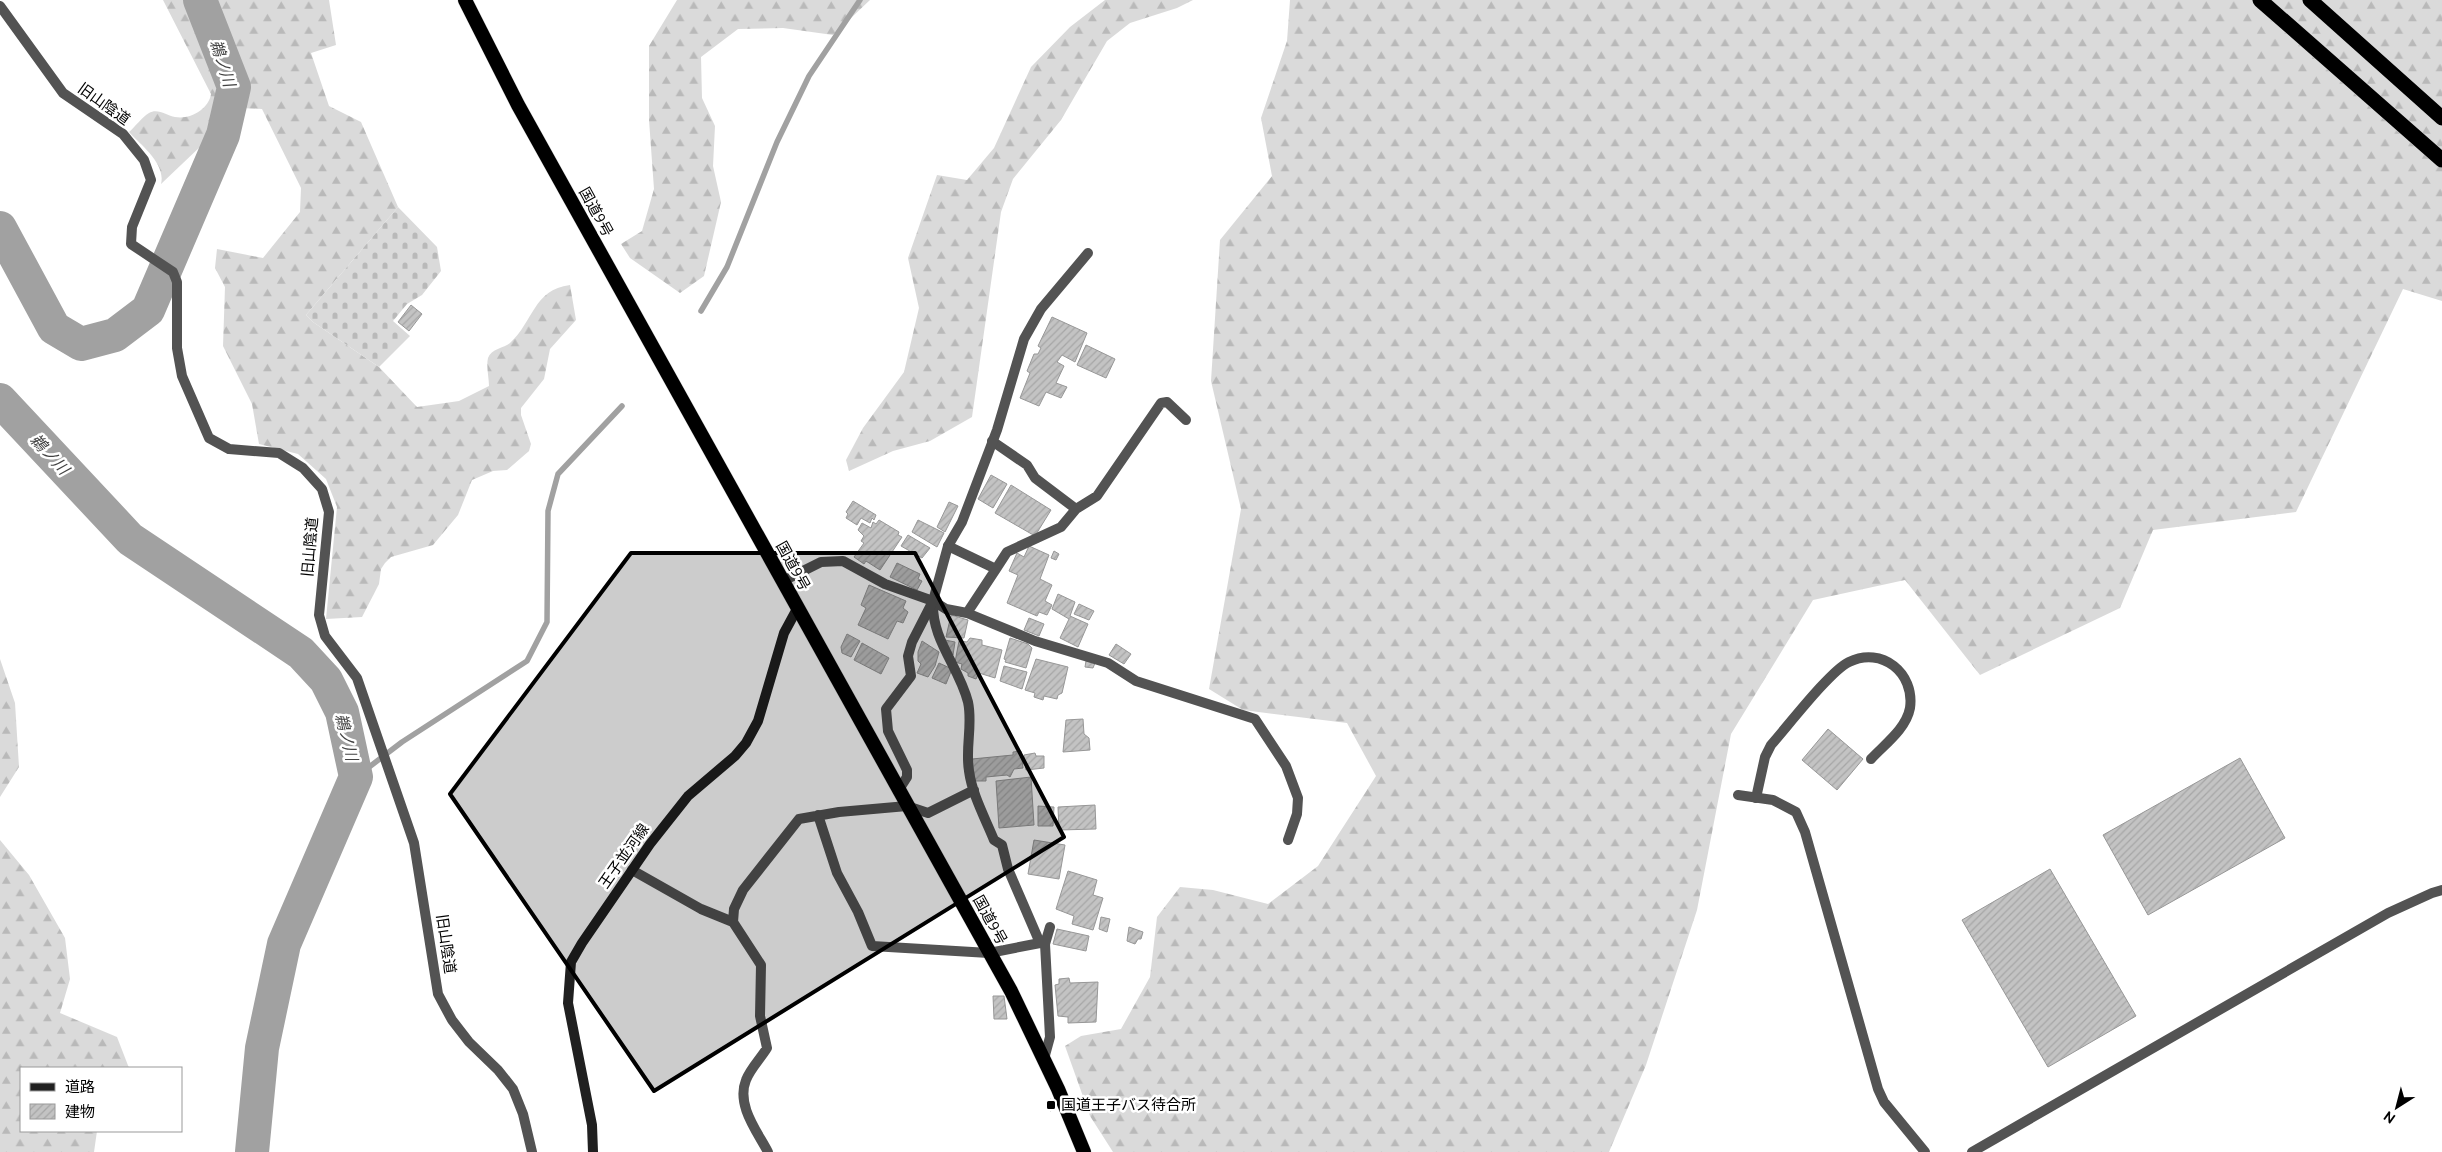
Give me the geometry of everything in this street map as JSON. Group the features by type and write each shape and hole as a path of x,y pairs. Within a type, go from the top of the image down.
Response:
{"highway":[{"name":"国道9号","path":"465,0 518,105 1011,991 1044,1059 1084,1152"},
{"path":"2260,0 2442,160"},
{"path":"2310,0 2442,118"}],"main road":[{"name":"王子並河線","path":"593,1152 592,1125 568,1002 571,962 632,870 688,796 735,756 746,743 758,721 784,633 797,608"}],"street":[{"name":"旧山陰道","path":"0,6 63,93 123,134 144,160 151,180 132,226 130,244 173,272 177,282 177,348 182,376 208,438 229,449 279,453 303,468 322,490 329,512 319,615 325,636 357,678 414,843 438,994 452,1020 469,1042 498,1070 513,1089 523,1114 532,1152"},
{"path":"1044,1059 1050,1037 1043,944 1008,870 1002,845 994,840 974,790 968,770 970,717 967,700 939,640 932,617 933,601 948,546 962,522 992,441 1024,339 1041,308 1088,253"},
{"path":"967,613 1006,552 1062,527 1076,509 1097,496 1161,402 1168,402 1186,420"},
{"path":"992,441 1027,465 1035,478 1076,509"},
{"path":"948,546 996,569"},
{"path":"783,582 821,562 843,562 884,584 933,601 946,609 967,613 1035,641 1108,663 1136,681 1255,718 1286,766 1298,798 1297,814 1288,840"},
{"path":"898,791 907,777 907,770 888,731 886,709 911,676 908,656 912,642 933,601"},
{"path":"1756,798 1765,757 1771,745 1834,674 1849,662 1869,657 1885,660 1900,670 1909,686 1910,708 1904,725 1871,759"},
{"path":"733,922 734,909 743,890 800,819 818,815 907,806 928,813 974,790"},
{"path":"1738,795 1774,800 1796,812 1805,832 1878,1089 1884,1102 1925,1152"},
{"path":"818,815 837,873 858,912 872,946 989,953 1043,944"},
{"path":"632,870 701,909 733,922 761,965 760,1016 768,1048 746,1079 743,1091 746,1109 768,1152"},
{"path":"1972,1152 2388,913 2432,892 2442,890"},
{"path":"1043,944 1050,927"}],"highlighted area":[{"path":"631,553 915,553 1064,837 654,1091 450,794"}],"green space":[{"path":"163,0 329,0 336,45 311,53 329,106 361,122 398,207 306,315 313,322 379,367 417,407 459,401 489,386 487,365 490,355 510,343 548,293 570,285 576,320 550,349 544,379 521,408 521,415 531,444 529,451 507,470 493,471 472,480 458,515 433,545 391,557 381,569 379,584 362,617 326,619 337,507 326,479 298,454 259,444 252,404 223,346 225,287 215,268 217,249 263,258 300,212 301,188 262,109 220,107 202,145 161,184 162,177 157,162 129,132 152,112 156,111 181,117 192,115 203,109 211,94"},
{"path":"677,0 870,0 833,35 783,28 738,29 701,57 702,98 715,126 713,166 721,202 704,276 680,293 630,258 621,244 642,231 654,189 649,120 649,46"},
{"path":"1105,0 1193,0 1177,8 1130,23 1107,41 1061,120 1013,179 1001,212 972,417 930,441 893,451 849,471 846,460 863,428 904,372 919,308 908,258 937,175 967,180 994,148 1031,67 1070,27"},
{"path":"1290,0 2442,0 2442,301 2403,289 2296,512 2153,530 2120,608 1980,675 1905,580 1813,600 1731,734 1697,910 1646,1065 1609,1152 1113,1152 1090,1116 1065,1046 1081,1036 1121,1029 1150,977 1157,917 1180,887 1213,890 1268,904 1318,866 1376,776 1347,723 1243,710 1209,689 1241,509 1211,381 1220,240 1272,176 1261,118 1287,41"},
{"path":"398,207 437,247 441,271 422,295 407,304 393,321 410,336 379,367 313,322 306,315"},
{"path":"0,659 15,703 19,767 0,797"},
{"path":"0,840 29,875 65,938 70,979 60,1013 117,1037 129,1067 20,1067 20,1132 97,1132 94,1152 0,1152"}],"building":[{"path":"411,305 422,314 409,331 398,322"},
{"path":"1052,317 1087,333 1075,362 1062,355 1057,362 1064,366 1056,383 1067,387 1061,398 1046,392 1039,406 1020,398 1030,373 1027,371 1034,354 1038,354 1041,348 1038,346"},
{"path":"1086,345 1115,359 1106,378 1077,365"},
{"path":"991,475 1007,484 993,508 978,499"},
{"path":"1011,485 1051,510 1035,536 995,513"},
{"path":"853,501 876,515 874,520 872,518 870,523 861,518 857,525 846,518 848,514 846,512"},
{"path":"949,502 958,506 945,532 937,527"},
{"path":"879,520 899,532 898,535 902,537 880,570 866,561 864,564 854,557 864,543 861,541 864,536 858,530 862,523 871,528 873,522 876,524"},
{"path":"918,520 944,533 937,547 912,532"},
{"path":"908,535 930,548 922,558 901,546"},
{"path":"1029,546 1049,555 1040,579 1052,585 1045,601 1052,605 1047,615 1039,612 1037,616 1007,603 1018,575 1009,571 1017,553 1024,557"},
{"path":"1054,551 1059,554 1056,560 1051,558"},
{"path":"897,563 920,574 918,579 922,581 917,590 890,577"},
{"path":"869,585 906,601 903,608 908,612 903,623 897,621 888,639 858,625 866,608 861,605"},
{"path":"1058,594 1075,602 1070,616 1088,624 1078,647 1060,638 1069,619 1052,609"},
{"path":"1079,604 1094,611 1089,620 1074,614"},
{"path":"951,615 968,620 964,638 946,637"},
{"path":"1029,618 1044,624 1039,636 1024,630"},
{"path":"847,634 860,641 851,657 842,653 841,647"},
{"path":"970,638 982,640 982,645 1002,650 995,678 979,673 976,679 968,676 968,673 961,669 962,664 955,662 959,641 967,642"},
{"path":"1010,638 1028,644 1032,648 1026,668 1005,662 1006,660 1004,659"},
{"path":"945,640 955,642 953,655"},
{"path":"922,641 939,652 935,666 928,677 917,673 921,664 918,661 918,652"},
{"path":"862,643 889,658 881,674 854,660"},
{"path":"1116,644 1131,654 1124,664 1109,655"},
{"path":"1036,659 1068,667 1062,693 1058,695 1057,699 1044,696 1043,700 1034,697 1035,693 1025,690"},
{"path":"1086,661 1095,663 1093,668 1085,667"},
{"path":"939,663 952,669 946,684 932,678"},
{"path":"1004,666 1027,672 1022,689 1000,681"},
{"path":"1083,719 1084,734 1089,738 1090,750 1063,752 1066,720"},
{"path":"1828,729 1863,759 1837,790 1802,760"},
{"path":"1021,751 1023,768 1014,769 1010,777 1007,775 986,777 986,781 975,781 972,759 1013,755 1013,752"},
{"path":"1035,753 1036,756 1044,756 1044,768 1026,770 1024,755"},
{"path":"2240,758 2285,838 2148,915 2103,835"},
{"path":"1031,777 1034,825 999,828 996,781"},
{"path":"1095,805 1096,829 1059,830 1058,807"},
{"path":"1038,806 1054,807 1053,826 1038,826"},
{"path":"1034,840 1065,845 1059,879 1028,874"},
{"path":"2050,869 2136,1016 2048,1067 1962,920"},
{"path":"1068,871 1097,880 1093,895 1103,898 1093,930 1072,924 1074,916 1056,909"},
{"path":"1101,917 1110,919 1107,932 1099,929"},
{"path":"1129,927 1143,932 1141,939 1138,939 1135,944 1127,941"},
{"path":"1057,929 1089,936 1086,951 1053,944"},
{"path":"1069,978 1070,983 1098,982 1096,1022 1068,1023 1068,1017 1058,1016 1055,985 1059,984 1059,979"},
{"path":"993,996 1004,996 1007,1019 994,1019"},
{"name":"国道王子バス待合所","path":"1051,1099 1056,1108 1050,1111 1046,1102"}],"waterway":[{"name":"鵜ノ川","path":"0,228 54,328 81,344 115,335 148,310 223,135 234,87 200,0"},
{"path":"701,311 727,267 777,142 809,76 860,0"},
{"name":"鵜ノ川","path":"0,400 130,539 301,653 326,680 342,712 356,777 284,944 262,1048 252,1152"},
{"path":"356,777 402,742 527,661 547,622 548,511 558,474 622,406"}],"place":[{"name":"国道王子バス待合所","path":"1051,1105"}]}
